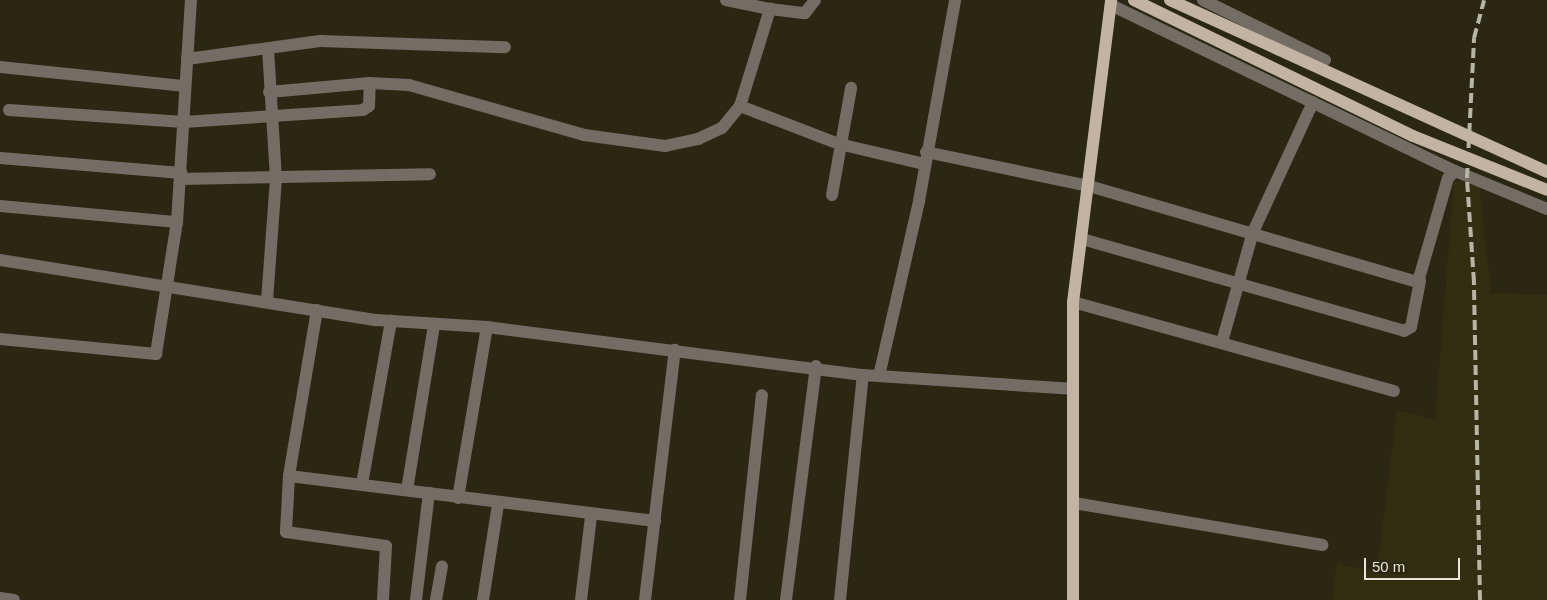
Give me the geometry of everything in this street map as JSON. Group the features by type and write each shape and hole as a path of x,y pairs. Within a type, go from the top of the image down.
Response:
{"main road":[{"path":"1134,0 1413,136 1547,190"},
{"path":"1170,0 1547,172"},
{"path":"1073,600 1073,302 1089,186 1109,2"}],"street":[{"path":"0,339 151,356 158,350 177,222 191,0"},
{"path":"726,0 770,9 805,13 815,0"},
{"path":"879,376 925,158 955,0"},
{"path":"1203,0 1325,60"},
{"path":"1109,2 1455,171 1547,209"},
{"path":"269,92 370,83 455,95 584,135 629,144 665,146 698,139 722,128 740,106 770,9"},
{"path":"187,59 329,41 505,47"},
{"path":"267,301 276,179 269,92 268,48"},
{"path":"0,67 185,86"},
{"path":"9,110 184,122 367,109 370,83"},
{"path":"832,196 839,144 851,88"},
{"path":"1222,342 1253,232 1313,102"},
{"path":"740,106 839,144 1089,186 1420,281"},
{"path":"0,158 181,176 276,179 430,174"},
{"path":"1082,239 1239,282 1404,331 1411,327 1420,281 1448,178 1455,171"},
{"path":"0,206 177,222"},
{"path":"0,260 166,290 267,301 391,321 487,327 816,366 879,376 1072,389"},
{"path":"1073,302 1394,391"},
{"path":"317,310 290,476 286,532 386,546 383,600"},
{"path":"362,484 391,321"},
{"path":"407,490 434,324"},
{"path":"458,498 487,327"},
{"path":"645,600 675,350"},
{"path":"786,600 816,366"},
{"path":"840,600 863,374"},
{"path":"740,600 762,395"},
{"path":"290,476 362,484 591,516 655,521"},
{"path":"416,600 429,493"},
{"path":"1074,503 1322,545"},
{"path":"483,600 498,504"},
{"path":"581,600 591,516"},
{"path":"436,600 442,567"},
{"path":"0,598 14,600"}],"shaded area":[{"path":"1454,180 1479,186 1491,293 1547,295 1547,600 1332,600 1337,564 1377,571 1397,410 1435,420"}],"railway":[{"path":"1480,600 1474,282 1467,178 1474,38 1484,0"}]}
